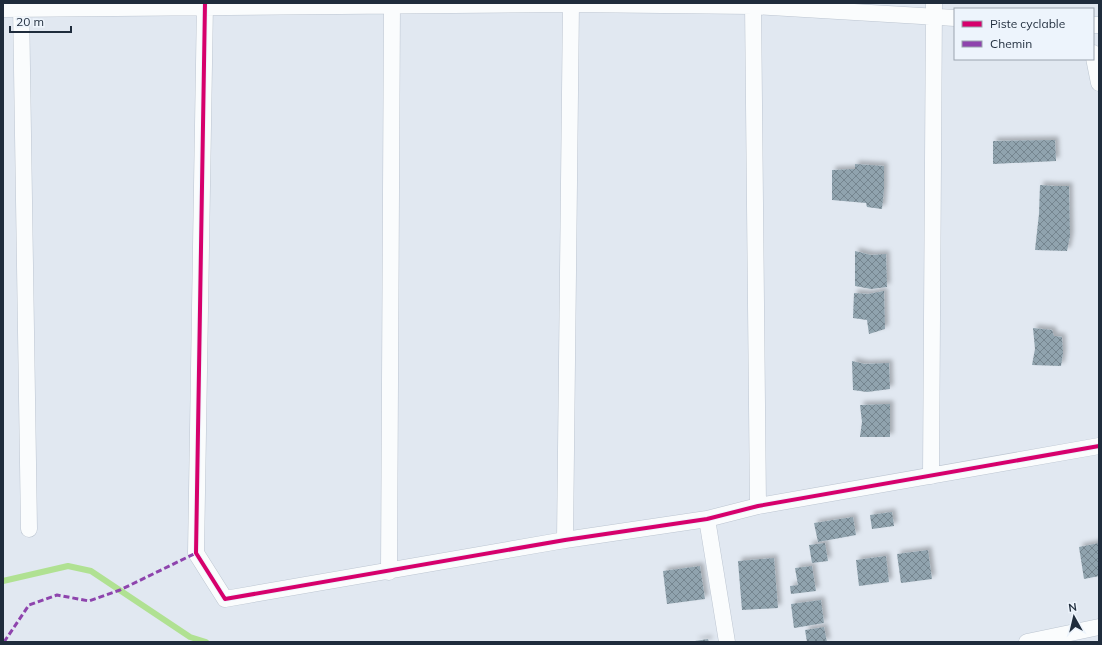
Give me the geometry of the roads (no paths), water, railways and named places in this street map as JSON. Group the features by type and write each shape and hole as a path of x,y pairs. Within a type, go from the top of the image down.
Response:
{"street":[{"path":"389,572 392,4"},
{"path":"3,9 21,6 392,4 753,5 934,10 954,18"},
{"path":"565,540 571,4"},
{"path":"205,5 196,553 225,599 389,572 565,540 707,519 758,506 1099,446"},
{"path":"753,5 758,506"},
{"path":"21,6 28,529"},
{"path":"931,476 934,10"},
{"path":"1094,58 1099,82"},
{"path":"707,519 727,642"},
{"path":"1027,642 1099,627"}],"waterway":[{"path":"3,581 68,566 91,571 190,637 206,642"}]}
